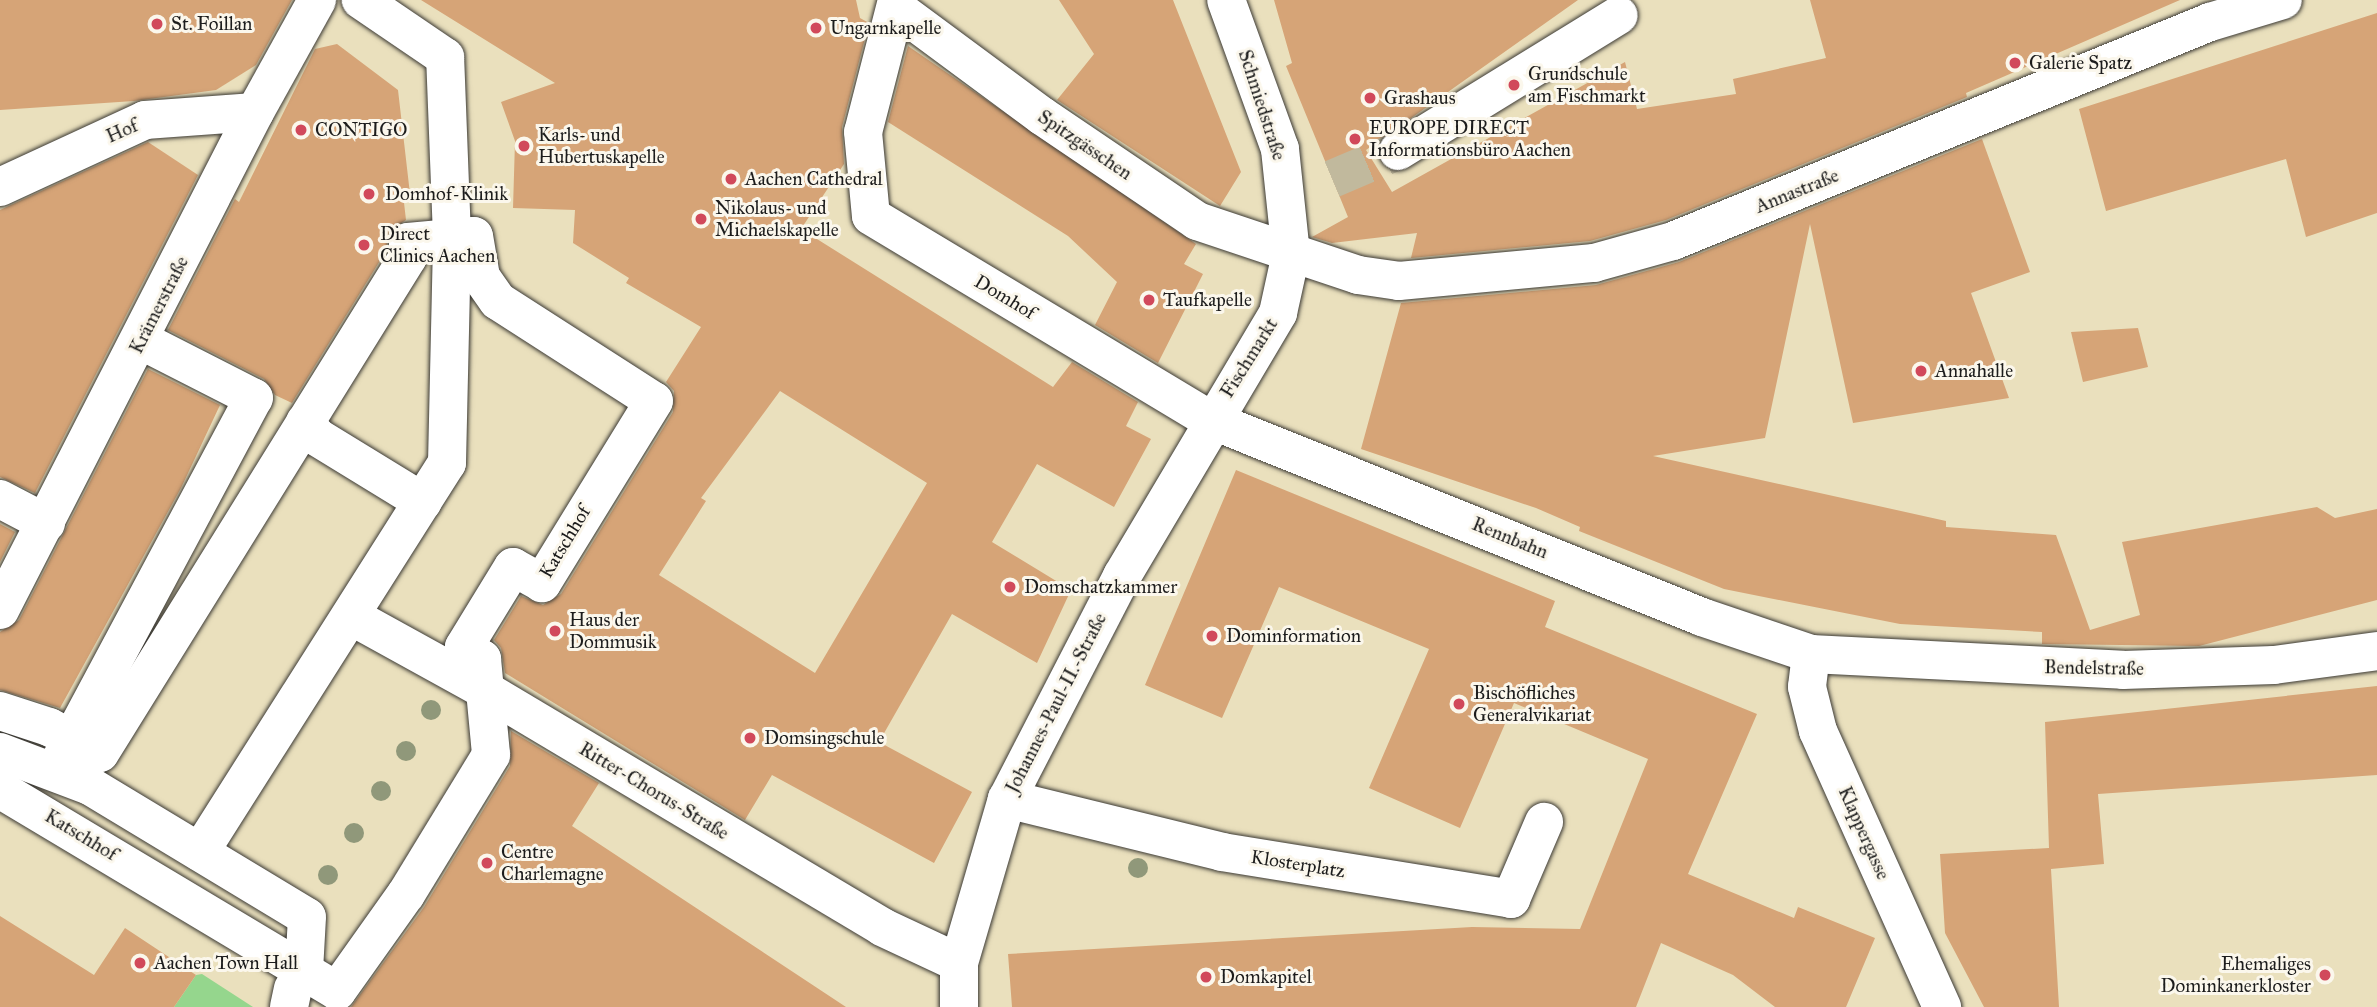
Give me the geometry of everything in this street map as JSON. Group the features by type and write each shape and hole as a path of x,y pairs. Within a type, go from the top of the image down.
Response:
{"street":[{"name":"Krämerstraße","path":"0,610 142,341 255,112 317,0"},
{"path":"200,852 447,463 452,237 445,57 361,0"},
{"name":"Schmiedstraße","path":"1226,0 1280,149 1291,254"},
{"name":"Annastraße","path":"1291,254 1358,275 1399,281 1617,257 1673,241 2210,22 2283,0"},
{"name":"Spitzgässchen","path":"895,13 1197,221 1291,254"},
{"name":"Domhof","path":"895,13 855,137 871,216 1211,420"},
{"path":"1398,151 1619,15"},
{"name":"Hof","path":"0,187 145,120 255,112"},
{"name":"Katschhof","path":"0,789 295,988 337,992 406,894 491,755 482,659 464,647 513,567 542,583 654,401 514,314 488,290 477,261 474,236 452,237"},
{"path":"0,752 100,753 306,431 408,257 408,242 452,237"},
{"name":"Fischmarkt","path":"1211,420 1278,313 1291,254"},
{"path":"142,341 254,398 423,502"},
{"path":"63,754 254,398"},
{"name":"Rennbahn","path":"1211,420 1702,617 1811,654"},
{"name":"Johannes-Paul-II.-Straße","path":"959,1007 959,963 1007,799 1122,576 1211,420"},
{"path":"0,499 46,523"},
{"name":"Ritter-Chorus-Straße","path":"351,615 485,690 882,927 959,963"},
{"name":"Bendelstraße","path":"1811,654 2123,670 2274,665 2377,651"},
{"name":"Klappergasse","path":"1811,654 1807,687 1818,731 1942,1007"},
{"path":"0,711 200,852 307,917 295,988"},
{"name":"Klosterplatz","path":"1007,799 1222,852 1511,899 1544,822"}],"green space":[{"path":"202,974 253,1007 174,1007 196,975"}],"building":[{"path":"0,0 292,0 256,65 216,90 134,101 0,110"},
{"path":"421,0 856,0 860,18 869,23 842,127 844,164 801,229 1053,387 1072,362 1138,402 1126,426 1151,439 1114,507 1037,464 992,542 1071,590 1037,663 952,614 879,742 972,792 934,863 772,775 745,820 505,673 501,648 494,640 521,596 543,605 561,594 673,412 674,391 666,382 701,327 626,283 629,278 573,243 575,210 513,208 515,141 501,102 555,83","holes":["780,391 927,483 815,673 659,575 706,501 701,498"]},
{"path":"1059,0 1173,0 1241,172 1220,206 1057,100 1094,54"},
{"path":"1274,0 1578,0 1366,150 1392,192 1625,62 1637,109 1736,94 1733,79 1826,58 1810,0 2180,0 1966,93 1967,97 1666,220 1590,241 1411,258 1417,233 1332,243 1312,237 1348,217 1286,66 1292,63"},
{"path":"2377,13 2377,213 2306,237 2286,159 2106,211 2079,109"},
{"path":"337,44 398,90 410,194 403,194 406,220 389,231 386,251 292,403 275,395 264,379 168,330 235,199 239,202 315,49"},
{"path":"908,46 1196,244 1184,264 1203,274 1158,363 1095,325 1117,282 1068,236 888,122"},
{"path":"1982,139 2030,272 1971,293 2009,398 1853,423 1810,224 1765,438 1653,456 1946,521 1946,527 2056,535 2090,630 2140,615 2122,542 2317,507 2335,518 2377,509 2377,600 2199,646 2042,644 2042,632 1900,624 1724,589 1579,531 1580,527 1536,508 1361,449 1401,303 1596,285 1679,262"},
{"path":"148,142 198,175 35,493 0,477 0,210"},
{"path":"2138,328 2148,367 2083,382 2071,332"},
{"path":"148,369 220,405 181,488 60,708 0,690 0,632 19,620"},
{"path":"1236,470 1555,601 1545,627 1757,714 1688,874 1794,918 1798,907 1875,938 1846,1007 1775,1007 1733,975 1661,943 1636,1007 1012,1007 1008,954 1472,927 1580,929 1648,759 1514,703 1460,828 1369,788 1429,649 1279,587 1222,718 1145,685"},
{"path":"0,524 15,532 0,562"},
{"path":"2377,686 2377,775 2098,794 2104,864 2051,869 2059,1007 1984,1007 1945,933 1940,854 2049,848 2045,722"},
{"path":"511,731 599,783 572,826 846,1007 351,1007 424,907 510,766"},
{"name":"Aachen Town Hall","path":"0,916 94,975 125,928 196,975 174,1007 0,1007"}],"tunnel":[{"path":"1332,179 1398,151"}],"place":[{"name":"St. Foillan","path":"157,24"},
{"name":"Ungarnkapelle","path":"816,28"},
{"name":"Galerie Spatz","path":"2015,63"},
{"name":"Grundschule am Fischmarkt","path":"1514,85"},
{"name":"Grashaus","path":"1370,98"},
{"name":"CONTIGO","path":"301,130"},
{"name":"EUROPE DIRECT Informationsbüro Aachen","path":"1355,139"},
{"name":"Karls- und Hubertuskapelle","path":"524,146"},
{"name":"Aachen Cathedral","path":"731,179"},
{"name":"Domhof-Klinik","path":"369,194"},
{"name":"Nikolaus- und Michaelskapelle","path":"701,219"},
{"name":"Direct Clinics Aachen","path":"364,245"},
{"name":"Taufkapelle","path":"1149,300"},
{"name":"Annahalle","path":"1921,371"},
{"name":"Domschatzkammer","path":"1010,587"},
{"name":"Haus der Dommusik","path":"555,631"},
{"name":"Dominformation","path":"1212,636"},
{"name":"Bischöfliches Generalvikariat","path":"1459,704"},
{"name":"Domsingschule","path":"750,738"},
{"name":"Centre Charlemagne","path":"487,863"},
{"name":"Aachen Town Hall","path":"140,963"},
{"name":"Ehemaliges Dominkanerkloster","path":"2325,975"},
{"name":"Domkapitel","path":"1206,977"}]}
